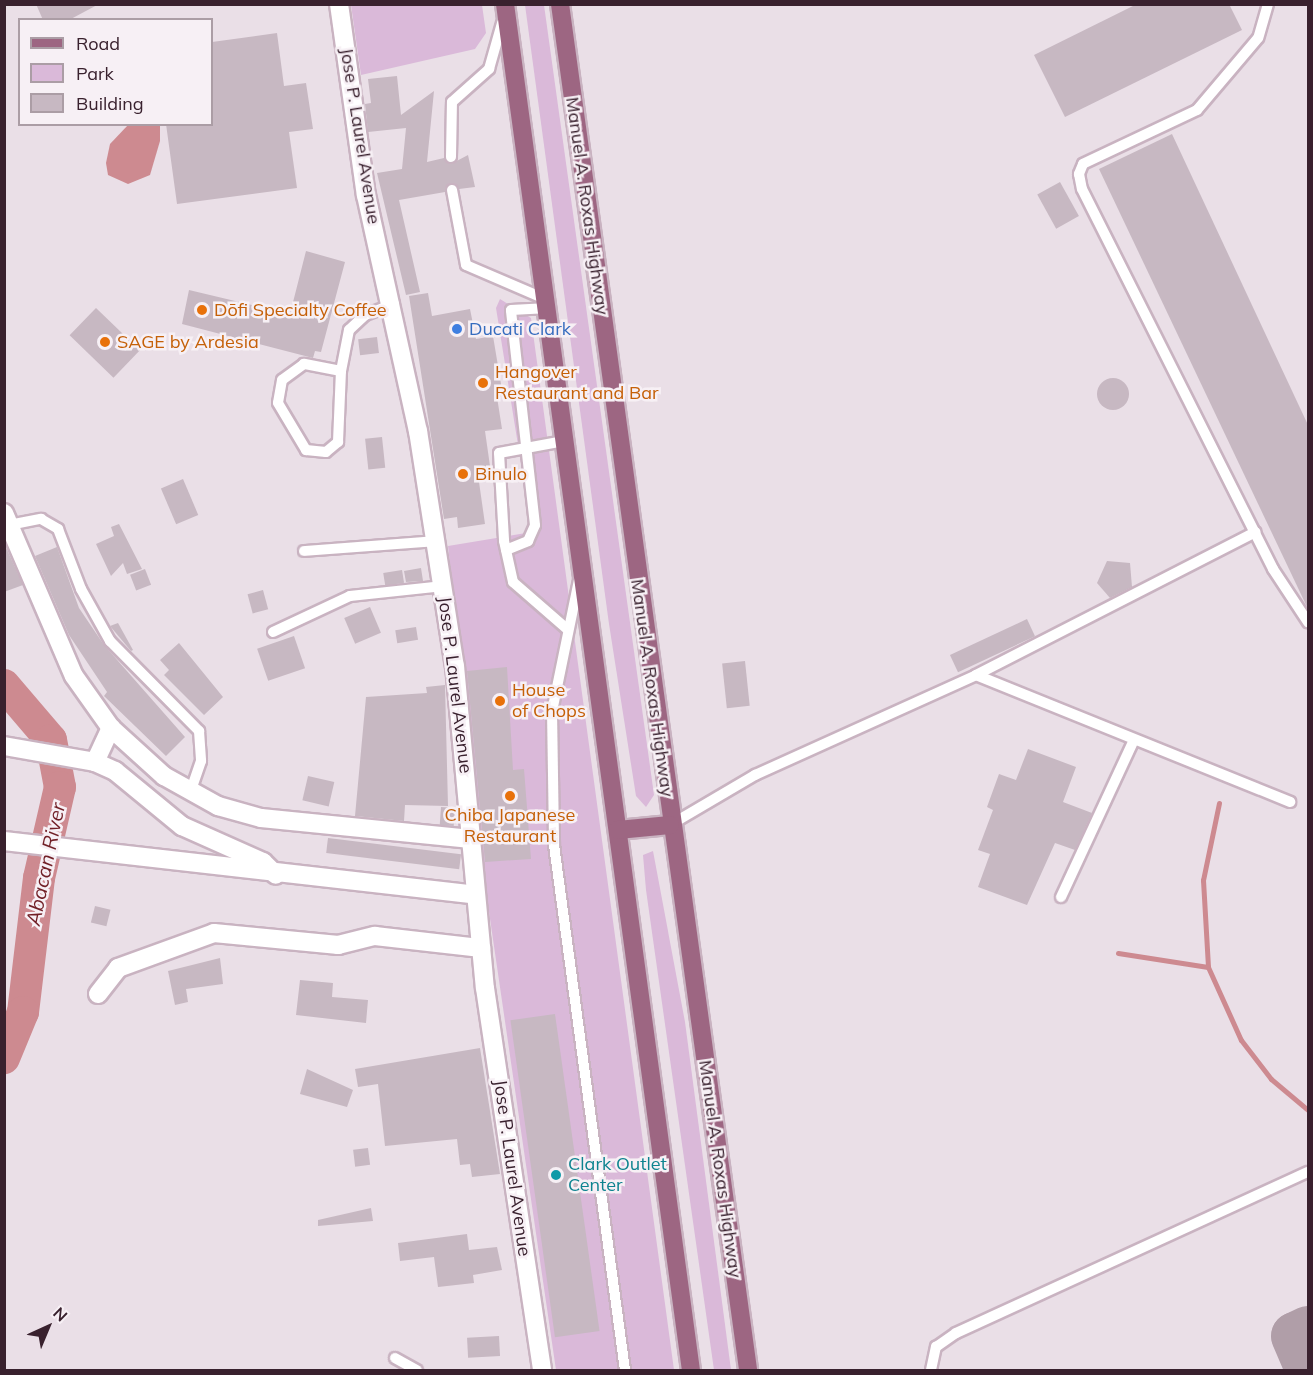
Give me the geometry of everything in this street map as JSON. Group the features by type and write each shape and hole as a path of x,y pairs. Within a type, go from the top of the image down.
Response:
{"main road":[{"path":"505,4 543,303 618,830 691,1371"},
{"name":"Manuel A. Roxas Highway","path":"560,4 670,825 748,1371"},
{"path":"618,830 670,825"}],"street":[{"name":"Jose P. Laurel Avenue","path":"339,4 366,195 394,304 443,586 481,948 542,1371"},
{"path":"7,519 57,643 111,728 190,793 283,822 471,839"},
{"path":"95,762 111,728"},
{"path":"4,746 95,762 128,780 182,826 263,862 276,880"},
{"path":"7,842 110,854 276,880 430,898 476,901"},
{"path":"98,994 118,968 214,933 338,945 375,936 481,948"}],"lane":[{"path":"451,157 452,102 489,69 497,53 505,4"},
{"path":"1268,4 1258,38 1197,110 1083,164 1079,174 1082,189 1256,532 1308,622"},
{"path":"452,190 466,265 543,303"},
{"path":"506,550 528,541 535,525 511,310 543,303"},
{"path":"341,371 304,364 282,380 278,403 306,450 326,452 338,442 341,371 345,341 356,322 394,304"},
{"path":"564,441 499,453 506,550 513,582 567,629"},
{"path":"7,519 41,519 58,529 81,588 110,641 199,731 201,760 190,793"},
{"path":"670,825 765,771 976,675 1256,532"},
{"path":"304,551 436,541"},
{"path":"582,571 567,629 552,711 554,845 625,1371"},
{"path":"273,632 350,596 443,586"},
{"path":"976,675 1290,802"},
{"path":"1062,897 1134,740"},
{"path":"931,1371 936,1347 956,1333 1308,1172"},
{"path":"395,1358 417,1371"}],"green space":[{"path":"351,5 482,5 486,33 475,49 361,75"},
{"path":"525,5 544,5 654,795 646,807 636,796 609,624"},
{"path":"500,299 531,318 674,1370 556,1370 483,871 448,546 532,532 496,308"},
{"path":"653,851 685,1022 731,1370 714,1370 646,890 643,855"}],"shaded area":[{"path":"127,126 160,126 160,141 150,175 128,184 108,175 106,163 110,144"}],"building":[{"path":"36,4 99,4 73,18 42,18"},
{"path":"1137,4 1229,4 1242,30 1065,117 1034,55"},
{"path":"277,33 284,86 306,83 313,129 289,132 297,188 177,204 166,126 213,126 213,42"},
{"path":"397,76 401,115 434,91 427,162 444,158 451,164 468,155 475,187 459,189 451,183 445,192 399,200 420,292 406,295 377,173 402,169 406,128 368,132 365,104 371,103 368,79"},
{"path":"1172,134 1308,425 1308,609 1099,169"},
{"path":"1060,182 1079,216 1056,229 1037,195"},
{"path":"306,251 345,262 321,352 315,351 313,358 182,324 189,290 290,314"},
{"path":"428,293 432,316 470,309 476,339 493,336 503,396 497,397 502,429 485,431 492,480 479,482 485,524 458,528 457,517 444,519 409,296"},
{"path":"96,308 140,350 113,378 70,335"},
{"path":"377,337 379,353 360,355 358,339"},
{"path":"1113,378 1124,383 1129,394 1124,405 1113,410 1102,405 1097,394 1102,383"},
{"path":"382,437 385,468 368,470 365,439"},
{"path":"183,479 198,515 176,524 161,488"},
{"path":"119,524 142,569 127,574 123,563 111,576 96,544 114,536 111,527"},
{"path":"4,543 23,585 4,592"},
{"path":"57,547 79,608 104,645 185,737 166,756 104,696 107,692 69,635 35,556"},
{"path":"1107,561 1130,563 1132,587 1110,598 1097,583"},
{"path":"421,568 423,581 406,582 404,571"},
{"path":"145,569 151,585 136,591 130,575"},
{"path":"402,570 404,583 385,586 383,573"},
{"path":"263,590 268,609 253,613 248,594"},
{"path":"370,607 381,633 355,644 344,618"},
{"path":"1027,619 1035,636 958,672 950,655"},
{"path":"118,623 133,650 131,651 110,626"},
{"path":"416,627 418,640 397,643 395,630"},
{"path":"294,636 305,668 268,681 257,649"},
{"path":"179,643 223,697 204,715 164,675 169,670 160,660"},
{"path":"745,661 750,706 727,708 722,663"},
{"path":"507,667 513,770 524,769 531,859 485,862 467,671"},
{"path":"445,685 448,806 405,805 404,821 355,816 366,697 427,693 426,687"},
{"path":"1028,749 1076,767 1063,802 1092,813 1075,850 1055,843 1027,905 978,887 990,854 978,850 993,810 987,807 999,774 1016,780"},
{"path":"308,776 334,782 329,806 302,800"},
{"path":"441,807 455,808 454,826 440,825"},
{"path":"328,838 461,854 459,869 326,853"},
{"path":"95,906 111,910 106,926 91,922"},
{"path":"220,958 223,984 186,989 188,1002 175,1005 168,971"},
{"path":"300,980 333,983 332,997 368,1000 366,1023 296,1015"},
{"name":"Clark Outlet Center","path":"555,1014 600,1331 555,1337 510,1020"},
{"path":"480,1048 500,1174 472,1177 470,1164 460,1165 457,1139 385,1146 378,1084 358,1087 355,1069"},
{"path":"307,1069 353,1090 347,1107 300,1094"},
{"path":"368,1148 370,1165 355,1167 353,1150"},
{"path":"371,1208 373,1221 318,1226 318,1220"},
{"path":"467,1234 469,1250 497,1247 502,1270 473,1275 474,1283 438,1287 434,1257 400,1261 398,1243"},
{"path":"499,1336 500,1356 468,1358 467,1338"}],"waterway":[{"name":"Abacan River","path":"4,685 51,740 60,787 39,878 23,1012 4,1058"},
{"path":"1219,803 1203,880 1208,967 1241,1040 1271,1079 1308,1110"},
{"path":"1118,953 1208,967"}],"taxiway":[{"path":"1308,1330 1295,1336 1308,1366"}],"place":[{"name":"Dōfi Specialty Coffee","path":"202,310"},
{"name":"Ducati Clark","path":"457,329"},
{"name":"SAGE by Ardesia","path":"105,342"},
{"name":"Hangover Restaurant and Bar","path":"483,383"},
{"name":"Binulo","path":"463,474"},
{"name":"House of Chops","path":"500,701"},
{"name":"Chiba Japanese Restaurant","path":"510,796"},
{"name":"Clark Outlet Center","path":"556,1175"}]}
